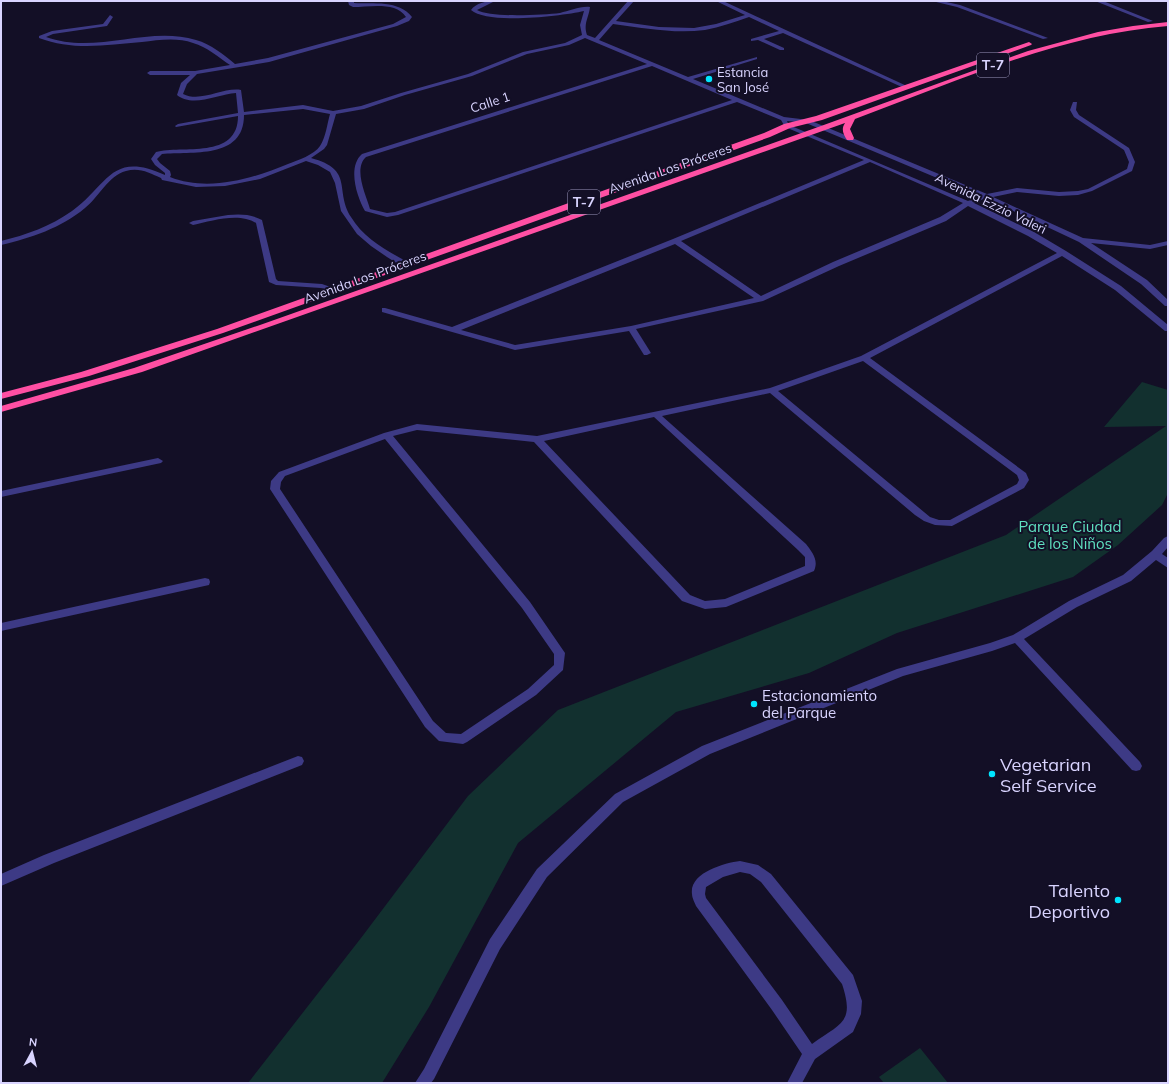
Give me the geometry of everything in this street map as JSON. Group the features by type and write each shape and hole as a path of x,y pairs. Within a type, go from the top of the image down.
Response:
{"highway":[{"name":"Avenida Los Próceres","path":"1,396 100,369 220,331 760,138 785,122 807,121 1045,38 1150,21 1168,20"},
{"name":"Avenida Los Próceres","path":"1,409 138,370 263,327 804,133 824,128 1056,43 1114,31 1168,24"},
{"path":"850,138 845,130 845,126 854,116"}],"street":[{"path":"150,73 195,73 233,65 269,60 395,25 407,20 409,17 403,8 353,5 351,4 352,1"},
{"path":"492,1 476,7 474,10 479,13 530,17 555,16 588,8 594,4"},
{"path":"596,40 631,1"},
{"path":"719,1 906,86"},
{"path":"935,1 958,6 1045,38"},
{"path":"953,1 958,6"},
{"path":"1098,1 1150,21"},
{"path":"178,126 240,114 303,108 319,109 333,113 362,108 403,94 470,75 525,53 567,44 585,36 582,25 583,17 588,8"},
{"path":"612,22 644,26 694,29 705,28 750,16"},
{"path":"110,17 105,25 52,33 41,37 51,42 61,44 83,45 164,38 182,39 194,41 233,65"},
{"path":"782,49 755,39 783,31"},
{"name":"Avenida Ezzio Valeri","path":"585,36 738,100 785,122 804,133 968,203 1031,234 1118,288 1168,329"},
{"path":"688,80 755,58"},
{"name":"Calle 1","path":"652,64 362,157 358,164 359,184 367,210 386,215 396,214 738,100"},
{"path":"164,179 168,175 168,172 157,164 154,159 158,153 165,151 191,152 210,150 220,147 232,139 240,128 241,101 239,91 230,91 193,99 184,98 180,95 184,83 195,73"},
{"path":"385,310 515,348 631,328 760,299 836,264 943,219 968,203 986,196 1017,190 1059,194 1078,193 1090,190 1130,170 1132,162 1127,149 1076,116 1072,110 1075,103"},
{"path":"1,243 22,239 57,225 82,207 115,172 135,167 147,168 164,179 198,185 240,182 306,159 322,148 333,113"},
{"name":"Avenida Ezzio Valeri","path":"807,121 986,196 1082,240 1144,282 1168,304"},
{"path":"306,159 330,168 335,173 342,206 346,216 367,241 406,265"},
{"path":"454,329 676,241 870,160"},
{"path":"193,223 245,216 256,218 259,222 272,280 276,283 322,286 335,290"},
{"path":"1082,240 1150,247 1168,243"},
{"path":"676,241 760,299"},
{"path":"387,435 526,605 560,653 559,667 532,692 464,739 443,738 429,724 275,489 276,481 282,474 387,435 417,427 537,439 772,390 864,358 1063,253"},
{"path":"631,328 647,353"},
{"path":"772,390 927,519 938,523 952,523 1021,486 1024,480 1021,473 864,358"},
{"path":"537,439 686,598 705,605 726,603 810,568 810,556 802,547 655,414"},
{"path":"1,494 158,461"},
{"path":"422,1083 429,1074 495,944 542,873 619,798 706,750 901,672 992,647 1017,638 1073,604 1127,578 1156,554 1168,540"},
{"path":"1156,554 1168,564"},
{"path":"1,627 205,582"},
{"path":"1017,638 1136,766"},
{"path":"1,880 298,761"},
{"path":"794,1083 810,1054 848,1027 854,1014 855,1001 848,980 766,878 752,868 732,867 711,876 700,884 698,894 701,902 777,1005 810,1054"}],"green space":[{"name":"Parque Ciudad de los Niños","path":"1142,382 1168,390 1168,493 1162,505 1118,545 1073,577 897,633 809,673 676,712 518,843 429,1007 382,1083 248,1083 361,938 468,796 558,710 1006,535 1166,426 1104,427"},
{"path":"920,1048 948,1083 884,1083 879,1077"}],"place":[{"name":"Estancia San José","path":"709,79"},
{"name":"Estacionamiento del Parque","path":"754,704"},
{"name":"Vegetarian Self Service","path":"992,774"},
{"name":"Talento Deportivo","path":"1118,900"}]}
